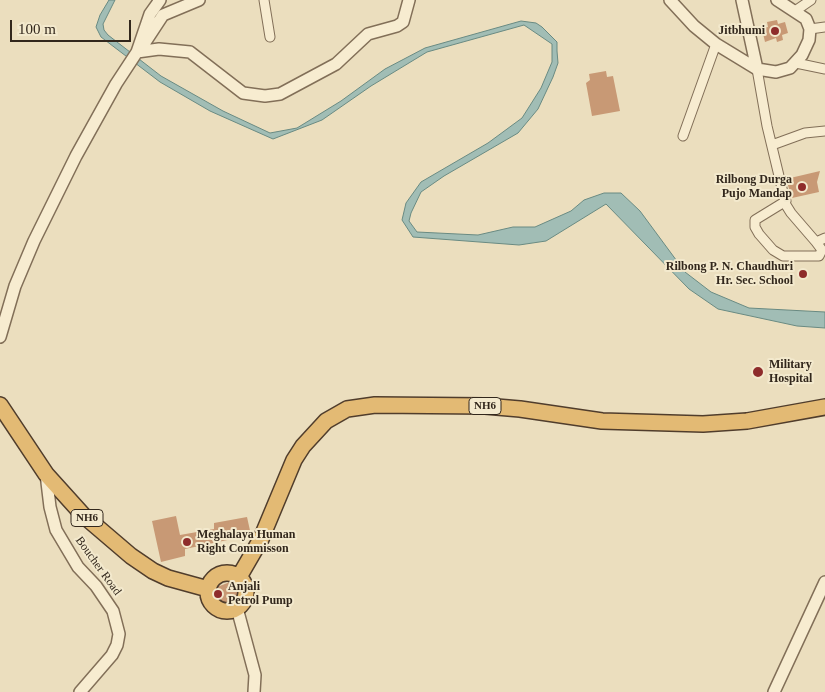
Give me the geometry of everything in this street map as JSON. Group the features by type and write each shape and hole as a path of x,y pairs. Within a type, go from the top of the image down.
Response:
{"highway":[{"name":"NH6","path":"0,405 46,474 83,515 138,561 168,578 208,589"},
{"name":"NH6","path":"239,577 261,540 294,460 303,446 326,421 347,409 375,405 493,406 602,421 703,424 746,421 825,407"},
{"path":"228,573 239,577 243,582 246,593 245,599 237,608 226,612 216,608 209,600 208,589 217,576 228,573"}],"street":[{"path":"136,52 146,44 163,15 200,0"},
{"path":"264,0 270,37"},
{"path":"136,52 159,49 190,52 243,94 265,96 280,94 336,64 368,34 397,26 403,22 409,0"},
{"path":"670,0 694,26 716,44 757,69 776,72 790,68 796,63 807,46 810,29 806,19 777,0"},
{"path":"742,0 772,145 786,201 791,213 821,240 822,250 819,256 783,256 773,250 759,234 754,220 786,201"},
{"path":"795,11 811,0"},
{"path":"1,331 15,286 34,241 76,156 136,52 157,2"},
{"path":"810,29 825,26"},
{"path":"683,136 716,44"},
{"path":"796,63 825,69"},
{"path":"772,145 805,133 825,131"},
{"name":"Boucher Road","path":"46,474 50,507 56,530 78,567 96,586 113,611 119,634 117,645 112,655 80,692"},
{"path":"774,692 825,582"},
{"path":"237,608 256,675 254,692"}],"water":[{"path":"109,0 115,0 103,24 104,30 108,35 161,76 223,111 270,133 297,128 341,101 385,69 425,48 521,21 536,23 557,42 558,63 538,109 518,133 444,176 421,192 409,221 417,232 478,235 513,227 535,227 571,211 584,200 604,193 621,193 640,211 685,272 711,292 749,308 825,312 825,328 797,326 718,309 689,289 606,204 546,241 519,245 413,237 402,220 406,203 421,182 488,143 522,118 541,88 552,62 552,44 524,25 427,52 371,86 322,120 273,139 210,111 160,82 101,37 96,27 100,15"}],"building":[{"name":"Jitbhumi","path":"777,20 778,24 785,22 788,33 782,35 783,40 777,42 776,38 765,42 762,29 768,27 767,22"},
{"path":"606,71 607,77 613,76 620,111 592,116 586,83 590,80 589,74"},
{"name":"Rilbong Durga Pujo Mandap","path":"820,171 817,182 819,192 792,198 786,179"},
{"name":"Meghalaya Human Right Commisson","path":"176,516 180,535 214,529 214,523 247,517 251,535 185,549 185,556 161,562 152,521"},
{"path":"230,582 242,586 240,601 235,601 230,606 211,598 217,592 217,587"}],"place":[{"name":"Jitbhumi","path":"775,31"},
{"name":"Rilbong Durga Pujo Mandap","path":"802,187"},
{"name":"Rilbong P. N. Chaudhuri Hr. Sec. School","path":"803,274"},
{"name":"Military Hospital","path":"758,372"},
{"name":"Meghalaya Human Right Commisson","path":"187,542"},
{"name":"Anjali Petrol Pump","path":"218,594"}]}
